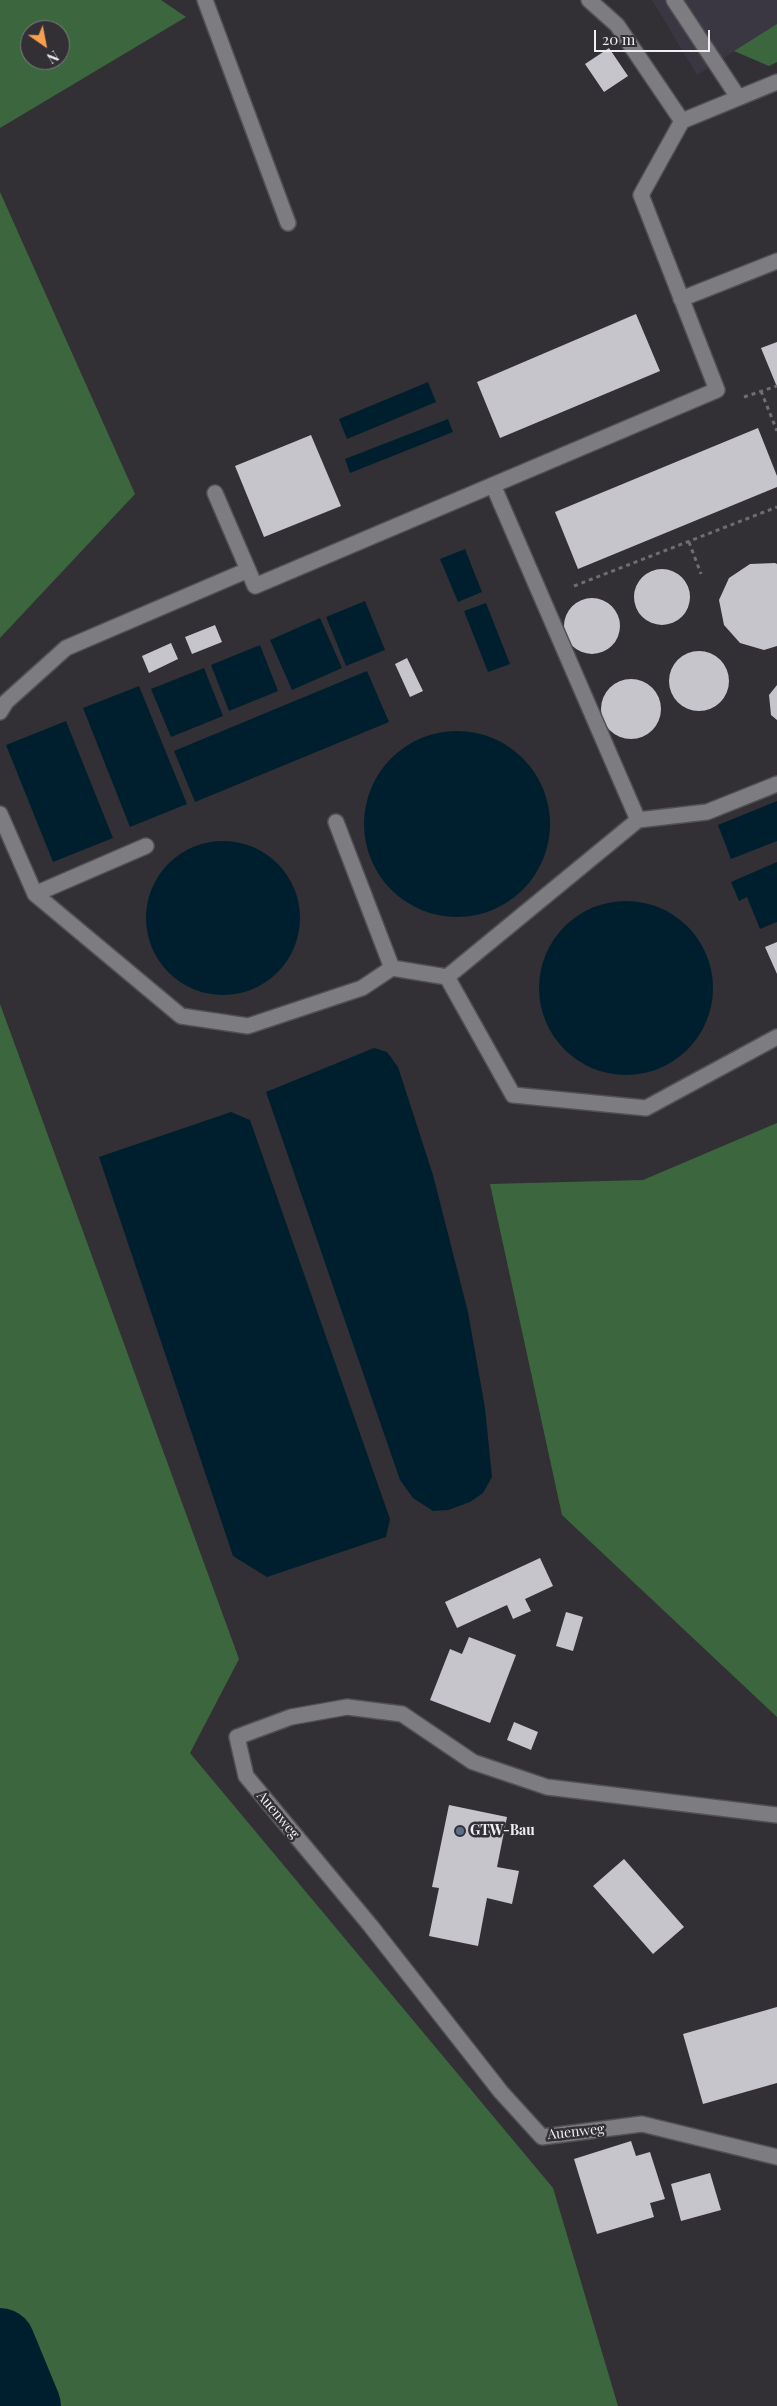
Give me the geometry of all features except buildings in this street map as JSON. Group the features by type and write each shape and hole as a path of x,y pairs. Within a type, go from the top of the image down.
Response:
{"street":[{"path":"205,0 288,223"},
{"path":"589,0 617,25 682,121"},
{"path":"674,0 738,97"},
{"path":"215,493 255,586 717,390 641,195 682,121 777,82"},
{"path":"682,299 777,261"},
{"path":"493,485 638,820"},
{"path":"0,712 6,702 66,648 248,570"},
{"path":"0,814 34,894 181,1016 248,1026 362,988 392,968 447,977 638,820 707,812 777,784"},
{"path":"336,822 392,968"},
{"path":"34,894 146,846"},
{"path":"447,977 513,1095 646,1108 777,1037"},
{"name":"Auenweg","path":"777,1815 547,1787 473,1762 402,1714 347,1707 291,1717 237,1737 246,1776 370,1925 501,2092 542,2137 642,2124 777,2158"}],"path":[{"path":"761,391 777,431"},
{"path":"574,586 777,507"},
{"path":"689,542 701,574"}],"shaded area":[{"path":"652,0 777,0 777,24 697,75"}],"green space":[{"path":"0,0 161,0 186,17 0,128"},
{"path":"777,24 777,62 769,66 734,51"},
{"path":"0,192 135,494 0,638"},
{"path":"0,1004 239,1659 190,1753 553,2188 618,2406 0,2406"},
{"path":"777,1123 777,1717 562,1515 490,1184 643,1180"}],"water":[{"path":"428,382 436,402 347,439 339,419"},
{"path":"448,419 453,432 350,473 345,459"},
{"path":"465,549 482,592 458,602 440,559"},
{"path":"365,601 385,650 346,666 326,617"},
{"path":"486,603 510,664 488,672 464,611"},
{"path":"320,618 342,668 292,690 270,640"},
{"path":"260,645 278,691 229,711 211,665"},
{"path":"204,668 223,716 171,737 151,689"},
{"path":"367,671 389,722 195,802 174,751"},
{"path":"139,686 187,804 130,827 83,708"},
{"path":"66,721 113,838 53,862 6,745"},
{"path":"466,731 493,738 509,746 523,758 535,772 543,788 549,806 549,842 543,860 535,876 523,890 509,902 493,910 475,916 448,917 421,910 405,902 379,876 365,842 364,815 371,788 379,772 405,746 439,732"},
{"path":"777,801 777,841 731,859 718,825"},
{"path":"223,841 252,847 266,854 277,864 287,875 294,889 300,918 294,947 287,961 277,972 266,982 252,989 223,995 194,989 180,982 169,972 159,961 152,947 146,918 152,889 159,875 169,864 180,854 194,847"},
{"path":"777,862 777,922 760,929 747,897 739,901 731,882"},
{"path":"626,901 643,903 659,908 681,921 693,933 709,963 713,988 711,1005 706,1021 693,1043 681,1055 651,1071 626,1075 609,1073 593,1068 571,1055 559,1043 543,1013 539,988 541,971 546,955 559,933 571,921 601,905"},
{"path":"374,1048 387,1052 398,1067 433,1175 468,1312 485,1408 492,1477 483,1493 470,1502 448,1510 433,1511 413,1498 400,1480 266,1092"},
{"path":"231,1112 250,1120 390,1519 386,1537 267,1577 233,1556 99,1157"}],"waterway":[{"path":"0,2343 26,2406"}],"place":[{"name":"GTW-Bau","path":"460,1831"}]}
